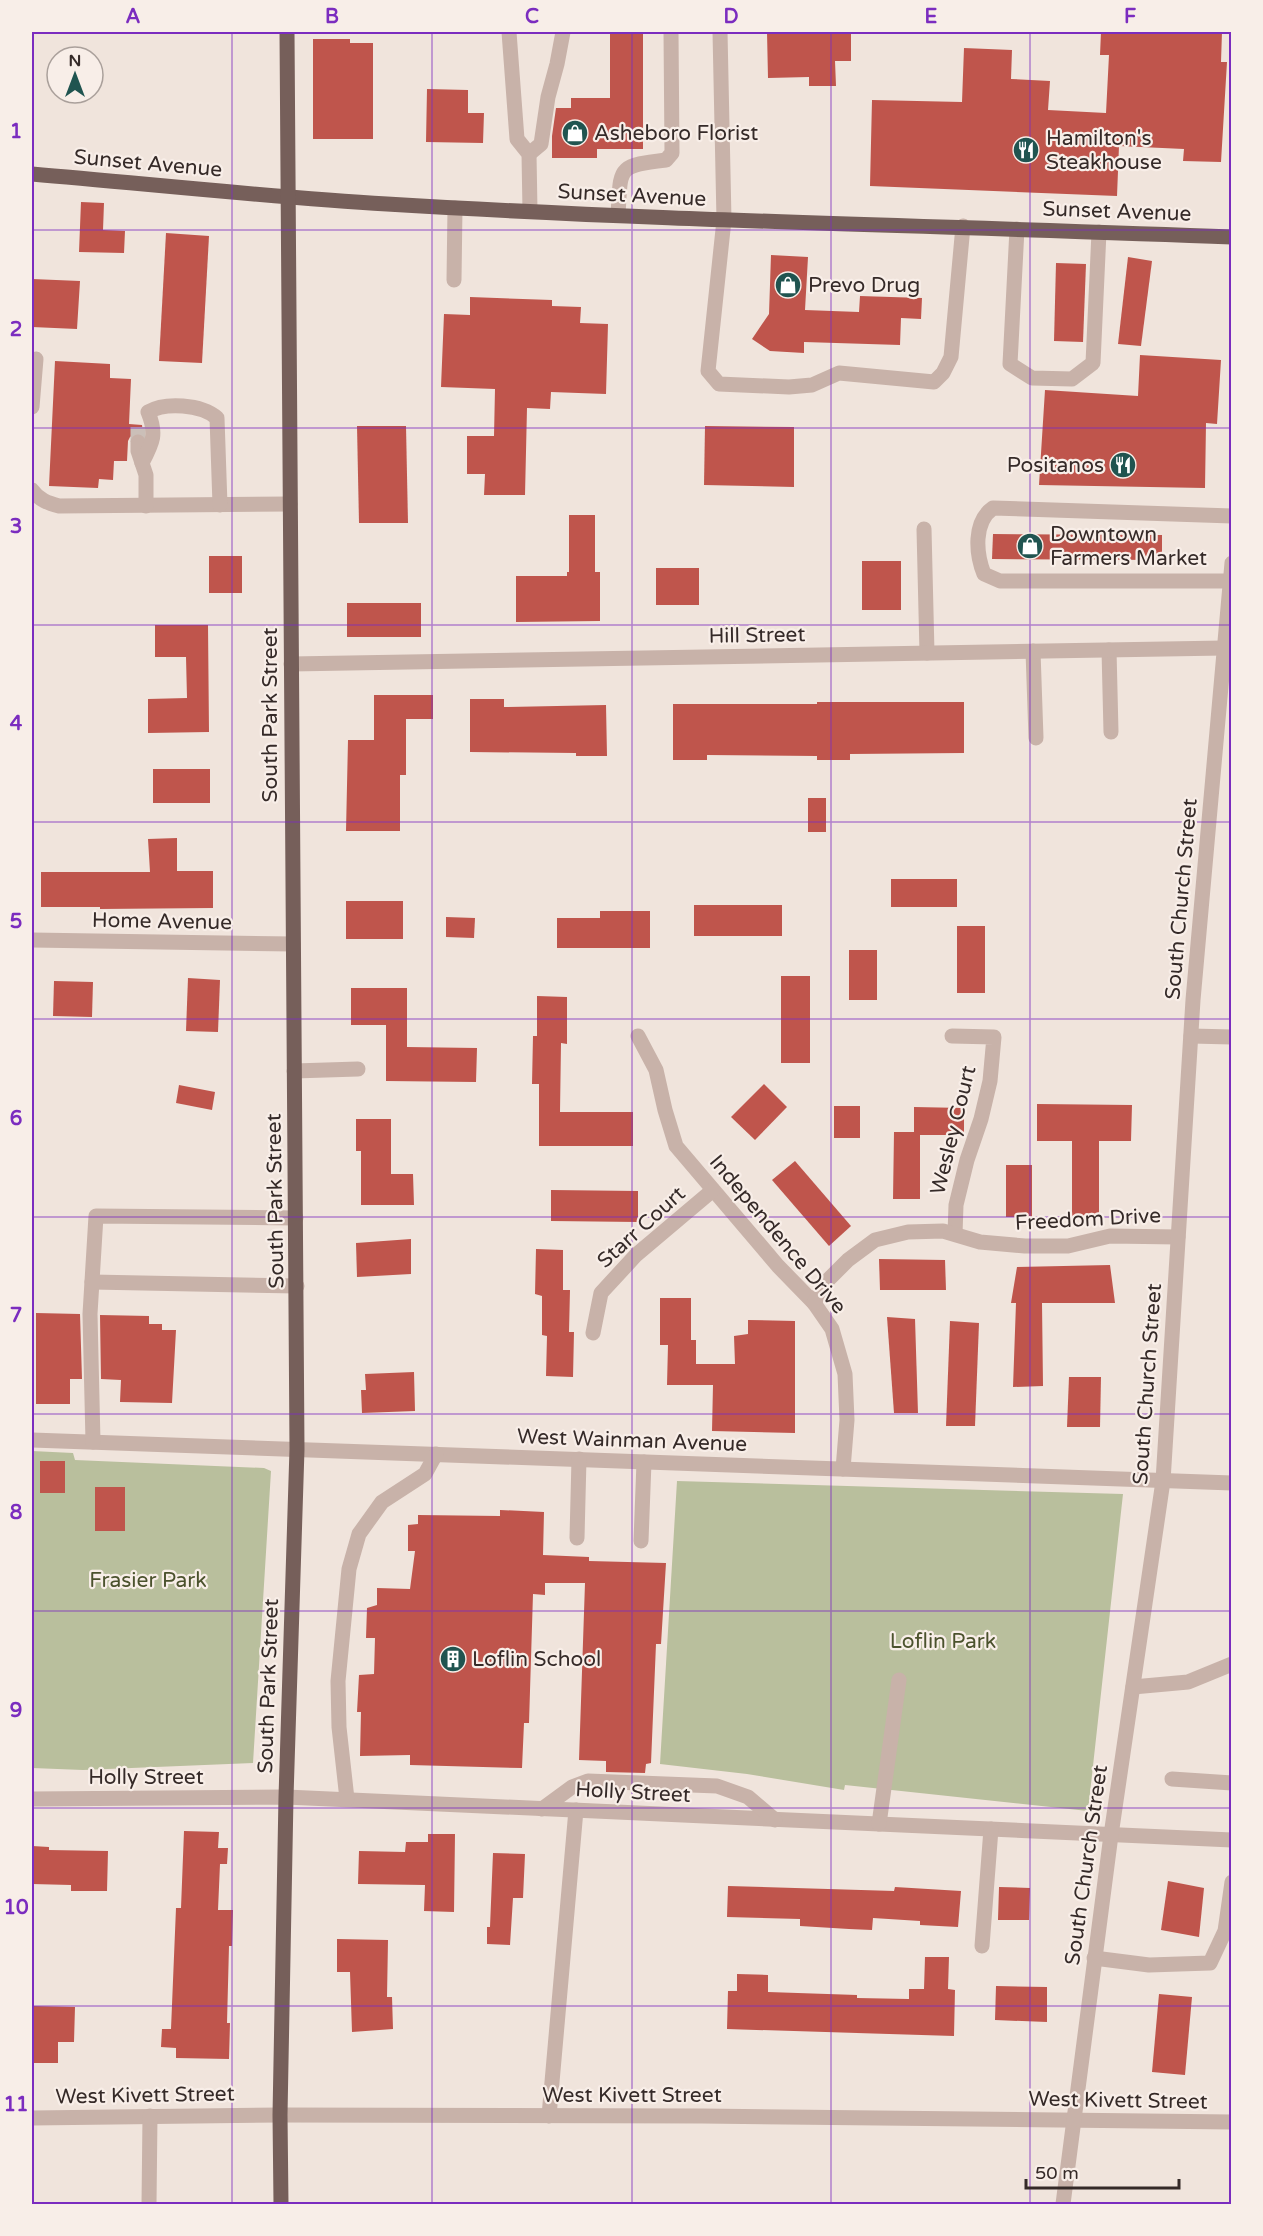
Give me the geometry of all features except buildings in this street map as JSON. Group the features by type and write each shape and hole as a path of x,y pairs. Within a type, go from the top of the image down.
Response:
{"main road":[{"name":"South Park Street","path":"281,2205 280,2115 286,1797 297,1449 287,32"},
{"name":"Sunset Avenue","path":"32,174 288,198 455,208 724,220 963,226 1232,237"}],"street":[{"path":"509,32 517,139 530,154 530,211"},
{"path":"530,154 542,144 548,97 563,32"},
{"path":"618,215 620,176 630,165 666,160 672,153 671,32"},
{"path":"720,32 724,220 708,370 719,384 812,385 839,373 934,382 943,373 951,357 963,226"},
{"path":"454,280 455,208"},
{"path":"1017,228 1010,364 1032,378 1072,380 1092,363 1099,232"},
{"path":"32,407 36,359"},
{"path":"142,463 153,442 153,425 143,418 156,407 172,405 212,414 217,418 220,505"},
{"path":"138,442 138,451 146,475 146,506"},
{"path":"32,490 36,497 44,502 59,506 290,504"},
{"path":"1230,581 1000,581 984,574 979,561 979,543 981,523 986,513 993,508 1232,516"},
{"path":"924,529 927,653"},
{"name":"South Church Street","path":"1063,2205 1094,1958 1162,1481 1191,1036 1232,563"},
{"name":"Hill Street","path":"291,664 1224,648"},
{"path":"1109,650 1111,732"},
{"path":"1033,651 1036,738"},
{"name":"Home Avenue","path":"32,940 293,944"},
{"name":"Independence Drive","path":"638,1036 656,1070 664,1110 676,1146 778,1266 814,1304 832,1329 845,1374 847,1420 843,1469"},
{"name":"Wesley Court","path":"952,1036 994,1037 990,1081 956,1205 955,1234"},
{"path":"1191,1036 1232,1037"},
{"path":"294,1071 358,1069"},
{"name":"Starr Court","path":"593,1333 601,1293 636,1255 713,1190"},
{"path":"93,1442 92,1282 96,1216 296,1218"},
{"name":"Freedom Drive","path":"814,1304 825,1283 848,1260 876,1240 908,1232 943,1231 980,1242 1025,1246 1068,1245 1110,1236 1178,1237"},
{"path":"92,1282 297,1286"},
{"name":"West Wainman Avenue","path":"32,1440 1232,1483"},
{"path":"347,1800 339,1727 338,1681 349,1569 359,1534 382,1502 425,1474 436,1454"},
{"path":"577,1538 579,1460"},
{"path":"641,1541 644,1462"},
{"path":"1132,1687 1188,1682 1232,1664"},
{"path":"879,1824 899,1680"},
{"path":"1172,1779 1232,1783"},
{"path":"542,1809 572,1786 588,1781 717,1786 748,1797 776,1820"},
{"name":"Holly Street","path":"32,1799 286,1797 1232,1840"},
{"path":"549,2116 576,1810"},
{"path":"982,1946 991,1830"},
{"path":"1094,1958 1149,1965 1209,1963 1225,1931 1232,1882"},
{"name":"West Kivett Street","path":"32,2118 280,2115 1232,2122"},
{"path":"149,2205 150,2116"}],"green space":[{"name":"Frasier Park","path":"32,1451 73,1453 75,1460 264,1468 271,1471 253,1763 83,1770 32,1768"},
{"name":"Loflin Park","path":"677,1481 1123,1494 1088,1811 845,1785 844,1790 747,1774 660,1764"}],"tunnel":[{"path":"138,425 138,442"}],"place":[{"name":"Asheboro Florist","path":"575,133"},
{"name":"Hamilton's Steakhouse","path":"1026,150"},
{"name":"Prevo Drug","path":"788,285"},
{"name":"Positanos","path":"1123,465"},
{"name":"Downtown Farmers Market","path":"1030,546"},
{"name":"Loflin School","path":"453,1659"}]}
